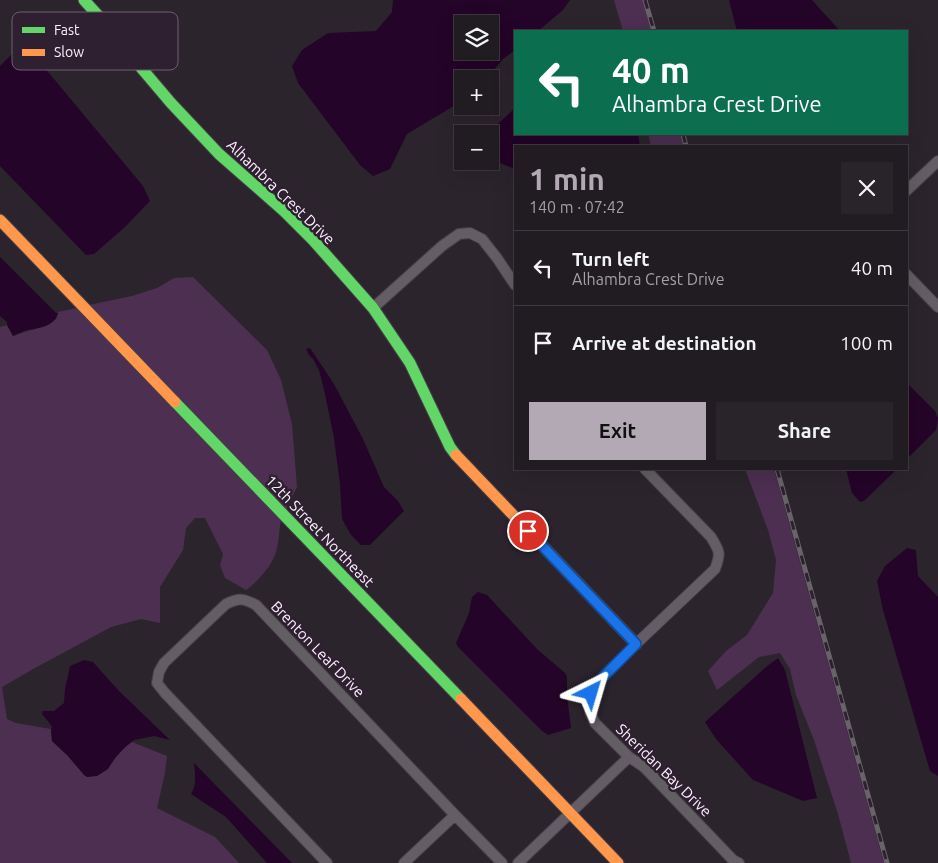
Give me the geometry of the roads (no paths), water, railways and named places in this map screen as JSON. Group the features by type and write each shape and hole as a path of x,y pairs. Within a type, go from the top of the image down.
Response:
{"street":[{"name":"Alhambra Crest Drive","path":"84,0 95,12"},
{"name":"Alhambra Crest Drive","path":"143,70 207,141 313,240 373,308 410,363 450,447 460,460 636,644"},
{"path":"908,189 938,161"},
{"name":"12th Street Northeast","path":"0,220 618,863"},
{"path":"373,308 442,246 459,234 470,233 482,239 514,284"},
{"path":"908,276 938,308"},
{"name":"Sheridan Bay Drive","path":"647,470 711,537 718,549 719,558 714,569 598,682 591,693 590,712 595,723 628,756 644,767 733,860 739,863"},
{"name":"Brenton Leaf Drive","path":"327,863 157,683 159,672 164,663 226,604 236,599 247,600 256,605 502,863"},
{"path":"518,863 628,756"},
{"path":"404,863 455,815"}],"railway":[{"path":"645,0 654,30"},
{"path":"683,135 686,145"},
{"path":"777,470 887,863"}]}
